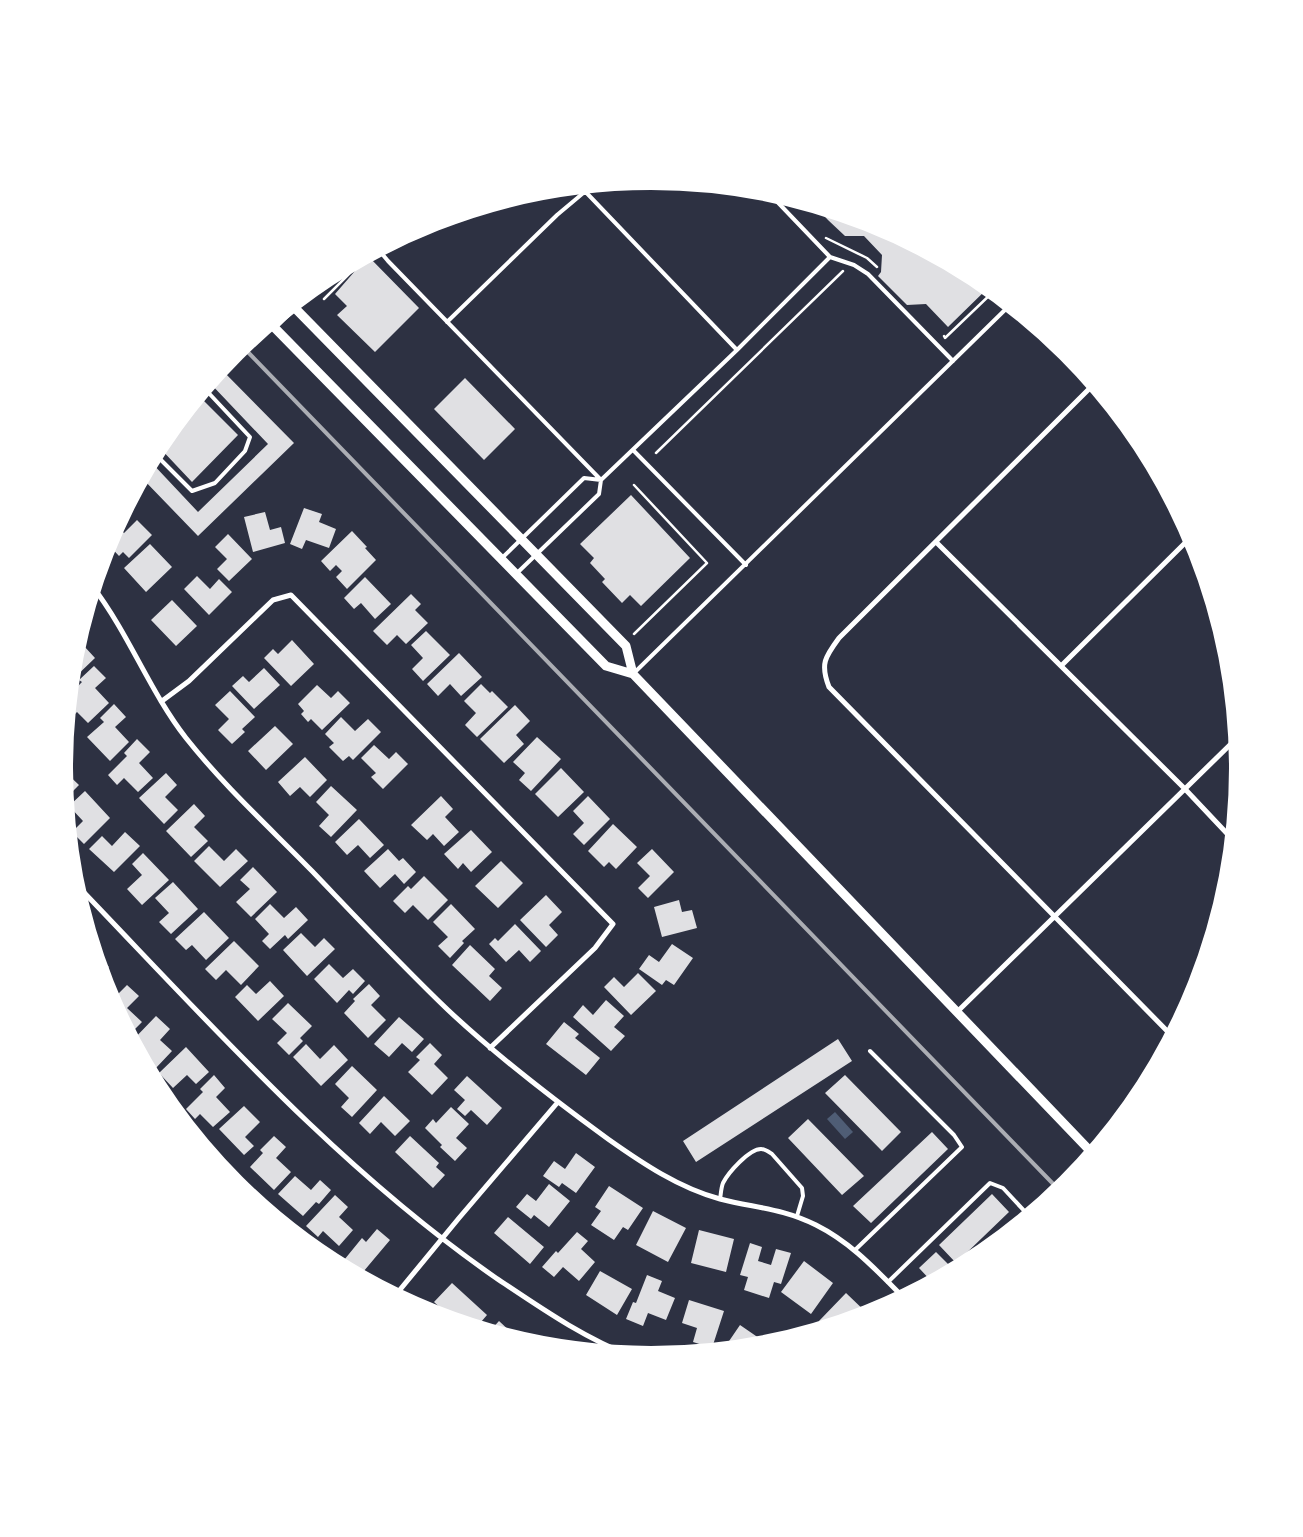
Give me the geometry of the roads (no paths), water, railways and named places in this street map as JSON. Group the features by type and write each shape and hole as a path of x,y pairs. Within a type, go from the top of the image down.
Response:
{"street":[{"path":"296,309 626,646 634,674 1090,1151"},
{"path":"274,327 606,666 634,674"},
{"path":"1091,387 839,638 827,654 824,673 829,687 1169,1033"},
{"path":"1061,666 1186,541"},
{"path":"936,542 1185,789 1229,836"},
{"path":"97,594 186,738 227,784 434,996 490,1048 558,1102 659,1173 688,1188 720,1199 783,1211 833,1234 855,1250 900,1294"},
{"path":"162,701 189,681 273,600 292,595 613,924 595,948 490,1048"},
{"path":"957,1012 1232,743"},
{"path":"83,892 282,1097 339,1152 465,1256 556,1319 613,1349"},
{"path":"398,1292 558,1102"}],"lane":[{"path":"447,322 584,191"},
{"path":"584,191 737,350"},
{"path":"775,200 830,257 851,264 868,274 953,361"},
{"path":"382,254 600,480"},
{"path":"516,574 599,494 600,480 737,350 830,257"},
{"path":"634,674 1007,309"},
{"path":"160,459 192,492 215,483 245,451 250,437 208,392"},
{"path":"633,450 746,564"},
{"path":"501,559 584,478 600,480"},
{"path":"855,1250 962,1147 954,1134 870,1051"},
{"path":"720,1199 723,1184 734,1167 751,1153 760,1149 772,1154 802,1188 803,1196 797,1216"},
{"path":"888,1282 990,1182 1002,1188 1026,1213"}],"water":[{"path":"835,1112 853,1132 845,1139 827,1119"}],"railway":[{"path":"247,351 1056,1187"}]}
